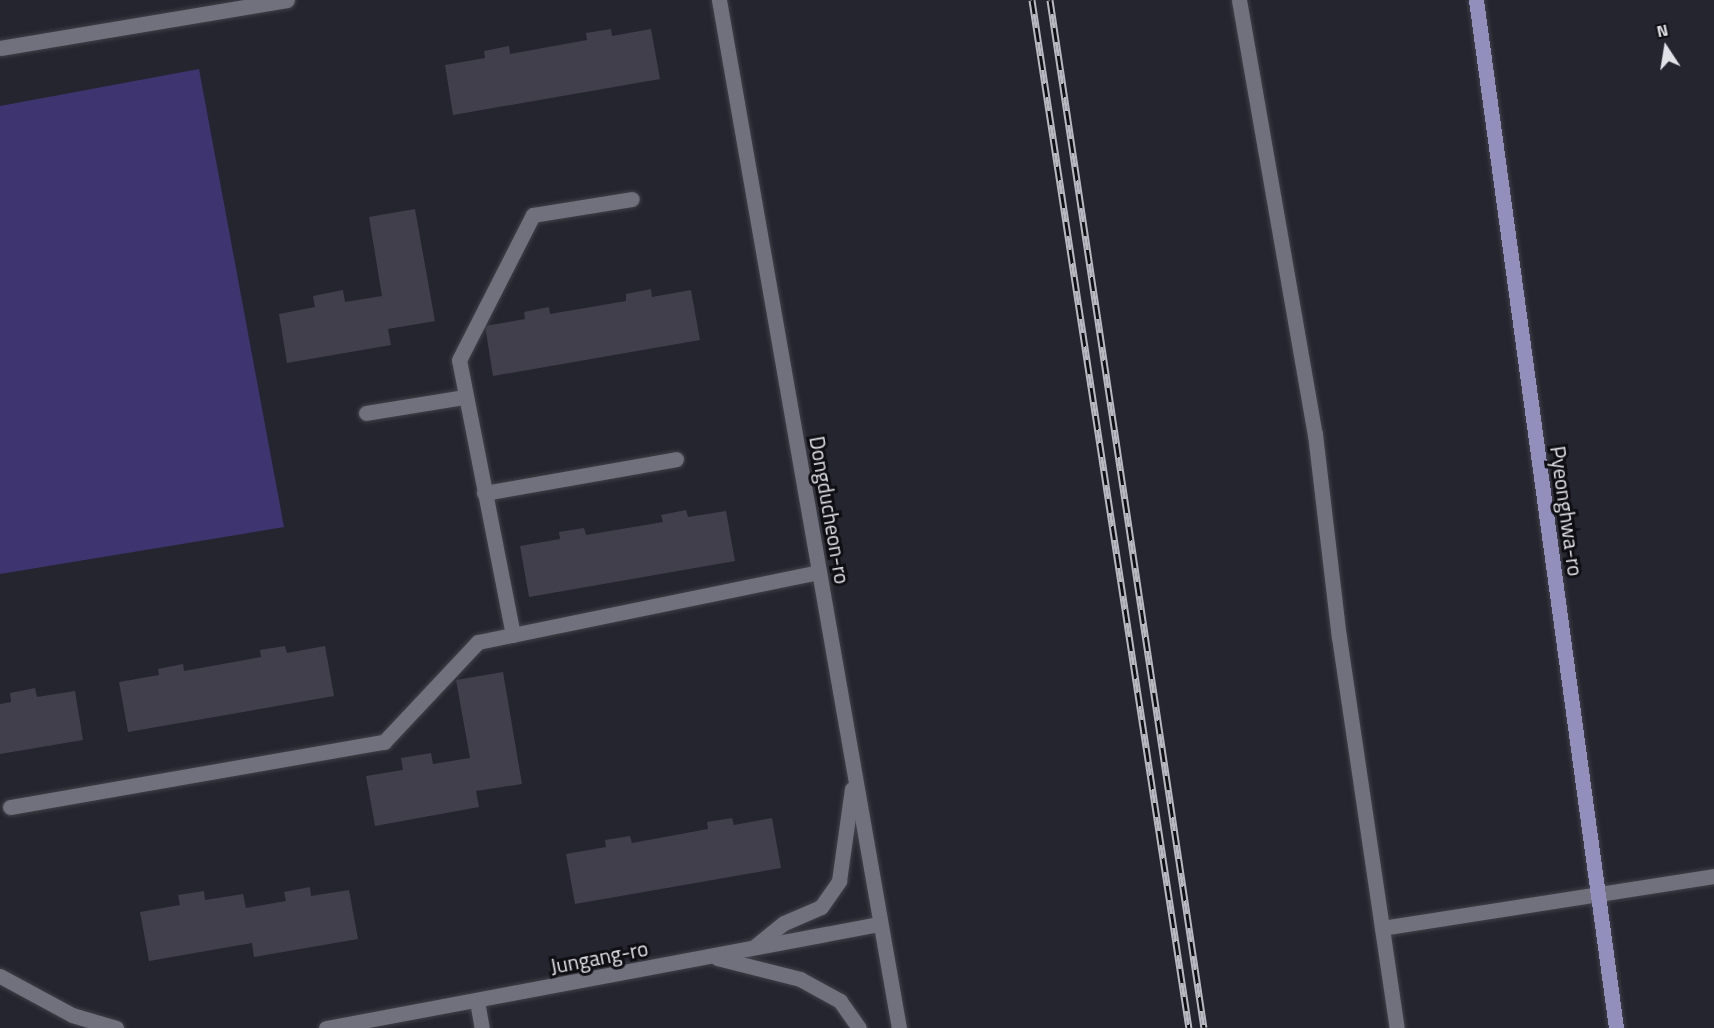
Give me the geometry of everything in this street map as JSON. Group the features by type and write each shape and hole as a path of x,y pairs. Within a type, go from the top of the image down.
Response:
{"main road":[{"name":"Pyeonghwa-ro","path":"1476,0 1616,1028"}],"street":[{"path":"0,48 287,0"},
{"name":"Dongducheon-ro","path":"719,0 898,1028"},
{"path":"1239,0 1315,434 1397,1028"},
{"path":"513,635 464,397 459,360 533,215 632,198"},
{"path":"366,413 464,397"},
{"path":"484,493 676,459"},
{"path":"10,807 384,742 478,642 819,572"},
{"path":"751,949 784,923 820,907 839,881 854,771"},
{"path":"1382,928 1714,876"},
{"name":"Jungang-ro","path":"326,1028 879,924"},
{"path":"711,957 800,979 840,1000 859,1028"},
{"path":"0,976 72,1015 116,1028"},
{"path":"477,1001 482,1028"}],"shaded area":[{"path":"199,69 284,527 0,574 0,106"}],"building":[{"path":"611,29 612,36 651,29 660,79 453,115 445,65 485,58 484,51 509,46 510,54 587,40 586,33"},
{"path":"415,209 435,321 388,329 391,345 287,363 279,314 315,307 313,296 343,290 345,302 382,296 369,217"},
{"path":"651,289 652,297 691,290 700,340 493,376 485,326 525,319 524,312 549,307 550,314 626,301 626,294"},
{"path":"686,510 688,517 726,511 735,561 529,597 520,546 560,539 559,532 584,528 586,535 663,522 661,515"},
{"path":"285,646 287,653 325,646 334,696 128,732 119,682 159,675 158,669 183,664 184,671 261,657 260,650"},
{"path":"503,672 522,784 476,791 479,807 375,826 366,776 403,770 401,758 431,753 433,764 470,758 456,680"},
{"path":"35,688 37,697 75,691 83,740 0,754 0,704 11,702 10,693"},
{"path":"732,818 734,825 772,818 781,868 575,904 566,854 606,847 605,840 630,836 632,843 708,829 707,822"},
{"path":"310,887 311,896 349,890 358,939 254,957 252,943 149,961 140,912 180,905 178,895 204,891 205,900 243,894 246,908 286,901 284,892"}],"railway":[{"path":"1032,0 1189,1028"},
{"path":"1050,0 1204,1028"}]}
